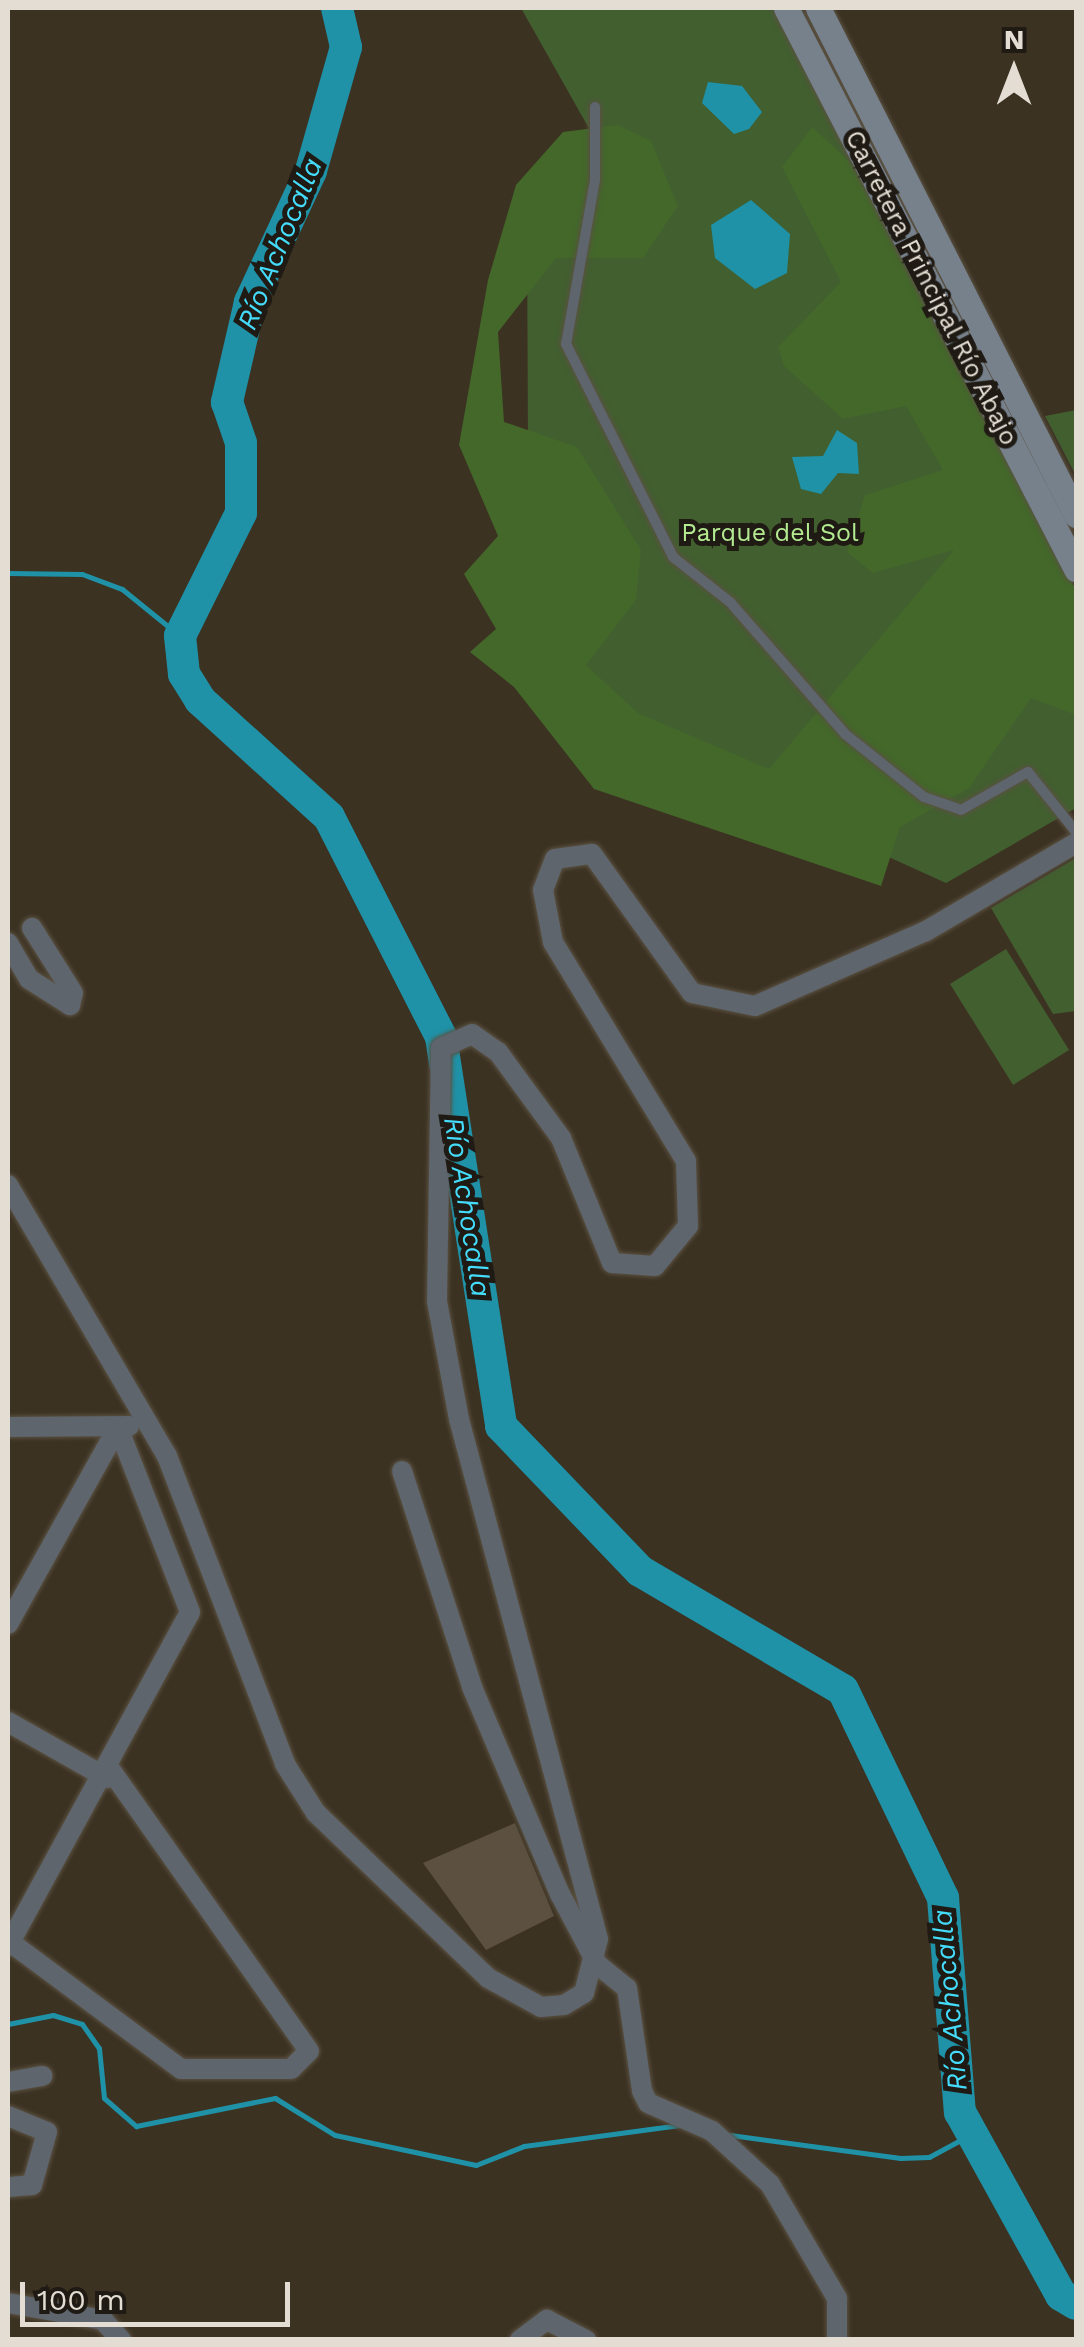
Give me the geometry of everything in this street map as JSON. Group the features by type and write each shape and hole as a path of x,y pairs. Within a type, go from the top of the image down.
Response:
{"main road":[{"name":"Carretera Principal Río Abajo","path":"786,8 1076,569"},
{"name":"Carretera Principal Río Abajo","path":"818,8 1076,516"}],"street":[{"path":"8,1185 198,1522 270,1729 316,1813 518,1997 564,2006 584,1992 597,1964 565,1796 459,1420 437,1301 440,1150 434,1082 448,1040 481,1036 561,1138 612,1263 668,1262 688,1226 686,1162 553,942 543,890 555,859 592,854 692,992 755,1006 926,930 1076,843"},
{"path":"8,943 29,980 70,1006 73,992 32,928"},
{"path":"8,1428 146,1426"},
{"path":"8,1624 118,1427"},
{"path":"8,1722 109,1774 306,2044 302,2062 200,2075 181,2069 9,1944 109,1774 190,1612 118,1427"},
{"path":"402,1471 472,1688 597,1964 627,1988 648,2103 712,2131 770,2184 836,2298 836,2340"},
{"path":"8,2082 42,2076"},
{"path":"8,2116 47,2132 32,2185 8,2187"},
{"path":"8,2304 102,2320 121,2340"},
{"path":"520,2340 546,2320 586,2340"}],"lane":[{"path":"595,107 595,180 584,204 566,344 673,558 730,602 845,734 924,797 961,810 1028,772 1076,832"}],"green space":[{"name":"Parque del Sol","path":"521,8 773,8 1076,590 1076,808 946,883 514,687 528,450 527,224 591,132"},
{"path":"618,125 651,141 678,206 643,258 556,258 498,332 504,422 577,447 641,550 636,600 586,665 638,713 769,769 954,550 873,573 847,552 865,495 943,470 906,406 843,419 784,366 778,347 841,282 782,167 812,127 849,161 879,213 1076,590 1076,715 1031,698 969,788 900,827 881,886 594,789 514,687 470,652 496,629 464,574 498,536 459,445 488,280 516,185 563,132"},
{"path":"1076,410 1076,476 1045,416"},
{"path":"1076,858 1076,1011 1053,1014 991,908"},
{"path":"1006,949 1069,1050 1013,1085 950,984"}],"water":[{"path":"708,82 742,86 762,112 749,129 734,134 702,103"},
{"path":"751,200 790,234 787,273 755,289 715,258 711,225"},
{"path":"837,430 857,443 859,474 838,473 821,494 801,489 792,457 823,456"}],"building":[{"path":"515,1823 554,1916 486,1950 423,1863"}],"waterway":[{"name":"Río Achocalla","path":"337,8 346,47 311,171 250,302 227,402 241,443 241,513 180,636 184,674 200,700 329,817 441,1037 501,1426 640,1571 843,1690 943,1898 960,2112 1061,2295 1076,2304"},
{"path":"8,573 82,574 122,589 180,636"},
{"path":"8,2024 53,2015 82,2024 99,2048 104,2098 136,2126 275,2098 335,2135 476,2165 524,2146 680,2125"},
{"path":"730,2135 900,2158 929,2157 981,2129 974,2138"}]}
